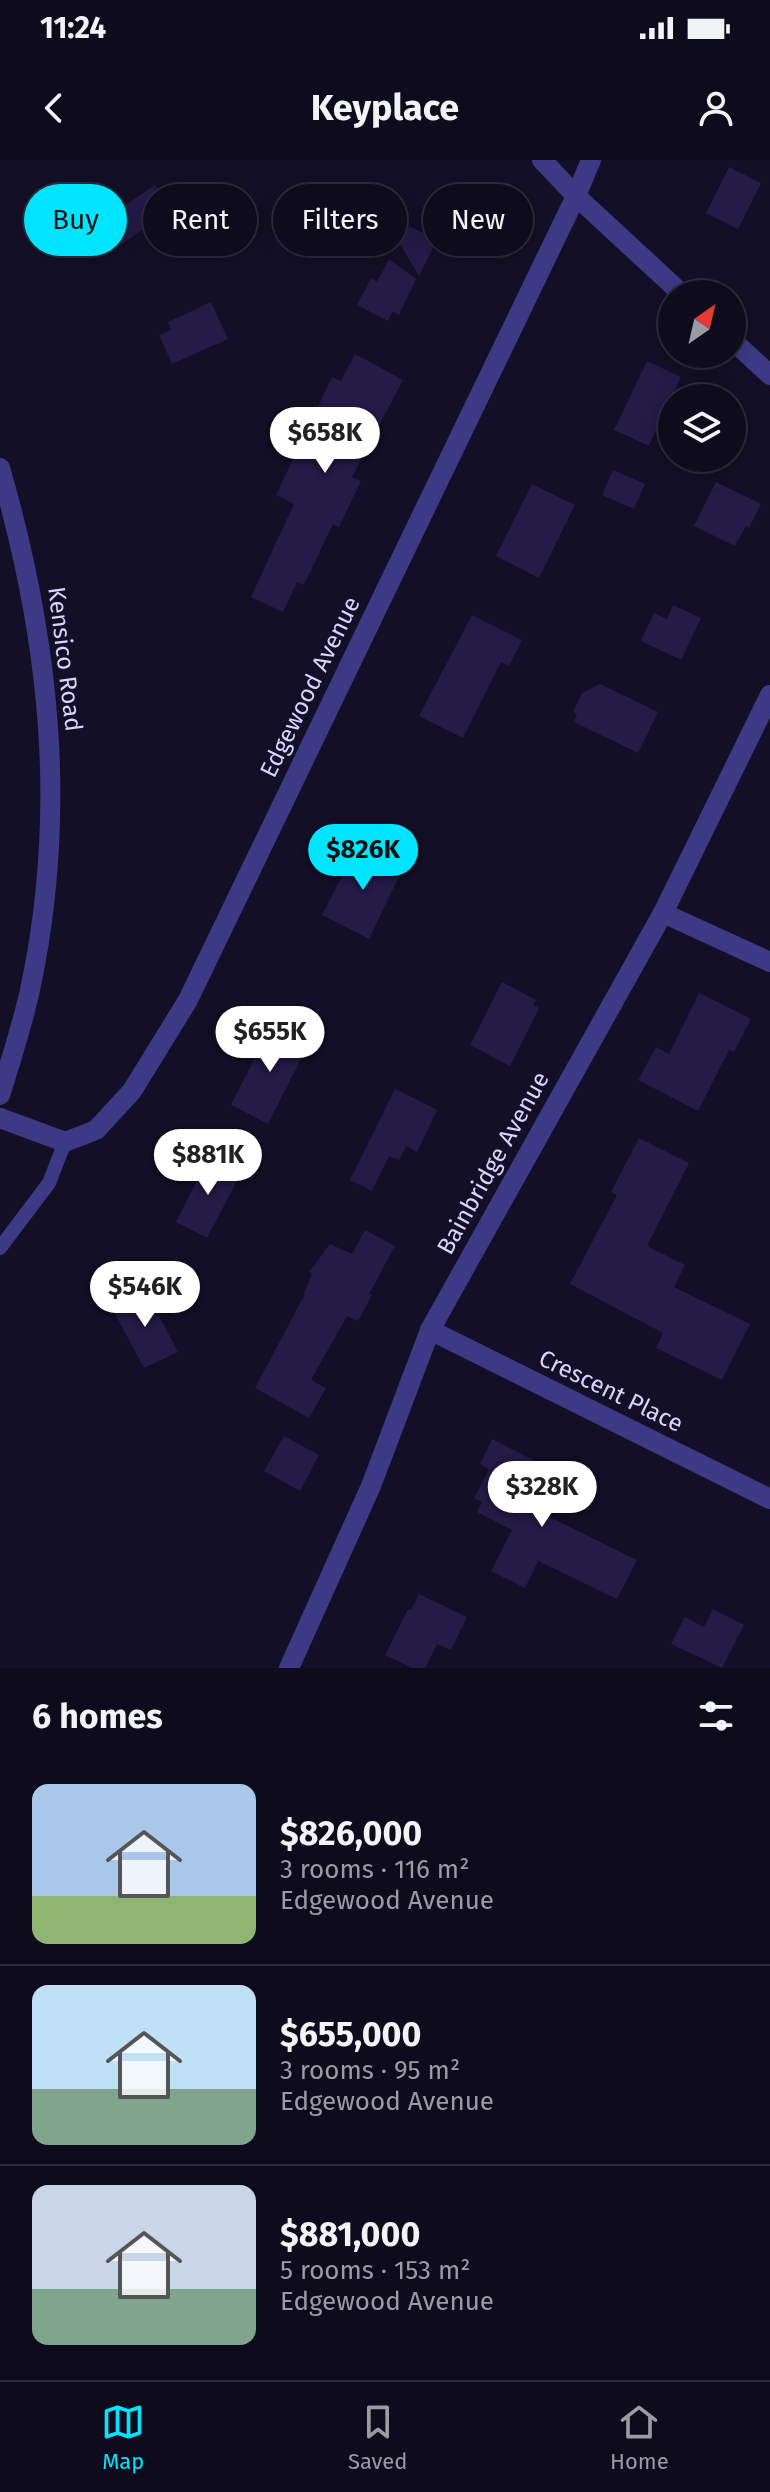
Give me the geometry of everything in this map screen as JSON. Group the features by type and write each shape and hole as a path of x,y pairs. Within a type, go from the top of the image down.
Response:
{"street":[{"path":"542,160 667,280"},
{"name":"Edgewood Avenue","path":"65,1142 96,1130 132,1091 188,1000 591,160"},
{"path":"746,353 770,375"},
{"name":"Kensico Road","path":"0,468 29,581 42,657 52,806 37,956 0,1095"},
{"name":"Bainbridge Avenue","path":"289,1668 371,1486 430,1330 663,913 770,695"},
{"path":"663,913 770,962"},
{"path":"0,1118 65,1142"},
{"name":"Crescent Place","path":"430,1330 770,1499"}],"lane":[{"path":"0,1248 49,1183 65,1142"}],"building":[{"path":"729,167 761,183 738,229 706,213"},
{"path":"143,193 143,229 127,240 127,204"},
{"path":"407,225 423,233 423,256 429,256 419,276 407,256"},
{"path":"389,259 416,279 399,315 392,312 388,321 357,305 371,278 377,282"},
{"path":"211,302 228,339 172,364 159,335 171,330 168,322"},
{"path":"355,354 403,380 352,477 361,481 339,527 333,524 304,585 297,582 283,612 251,597 294,504 276,495 332,377 341,381"},
{"path":"647,361 681,377 678,384 658,384 658,427 649,446 614,430"},
{"path":"613,470 645,484 634,509 602,495"},
{"path":"716,482 761,504 749,528 746,526 735,546 694,526"},
{"path":"532,484 575,505 539,578 496,556"},
{"path":"673,605 701,618 681,660 641,641 654,613 667,619"},
{"path":"472,615 522,640 509,666 501,662 463,738 419,716"},
{"path":"600,684 658,712 638,753 574,722 577,714 573,712 582,693"},
{"path":"358,845 403,868 369,939 322,915"},
{"path":"502,982 536,1000 533,1005 539,1008 510,1066 470,1045"},
{"path":"699,993 751,1019 734,1052 729,1050 698,1111 638,1080 656,1047 669,1054"},
{"path":"272,1024 309,1043 268,1124 231,1105"},
{"path":"395,1089 437,1110 417,1152 406,1146 399,1160 389,1156 372,1191 350,1180"},
{"path":"639,1138 689,1163 647,1246 685,1265 674,1287 750,1324 722,1380 656,1348 663,1333 570,1284 617,1195 611,1192"},
{"path":"209,1157 241,1173 207,1238 176,1222"},
{"path":"365,1230 395,1246 358,1321 347,1316 311,1380 326,1388 309,1418 255,1388 305,1294 312,1274 309,1272 330,1244 352,1254"},
{"path":"144,1287 178,1352 144,1368 113,1310"},
{"path":"284,1436 319,1455 300,1491 264,1471"},
{"path":"492,1439 547,1467 534,1491 542,1496 535,1510 637,1560 617,1599 538,1561 525,1588 491,1571 512,1530 477,1512 482,1502 474,1498 489,1469 480,1464"},
{"path":"419,1594 467,1617 451,1650 437,1644 425,1668 412,1668 385,1655"},
{"path":"713,1609 744,1625 722,1668 671,1644 685,1617 704,1627"}]}
